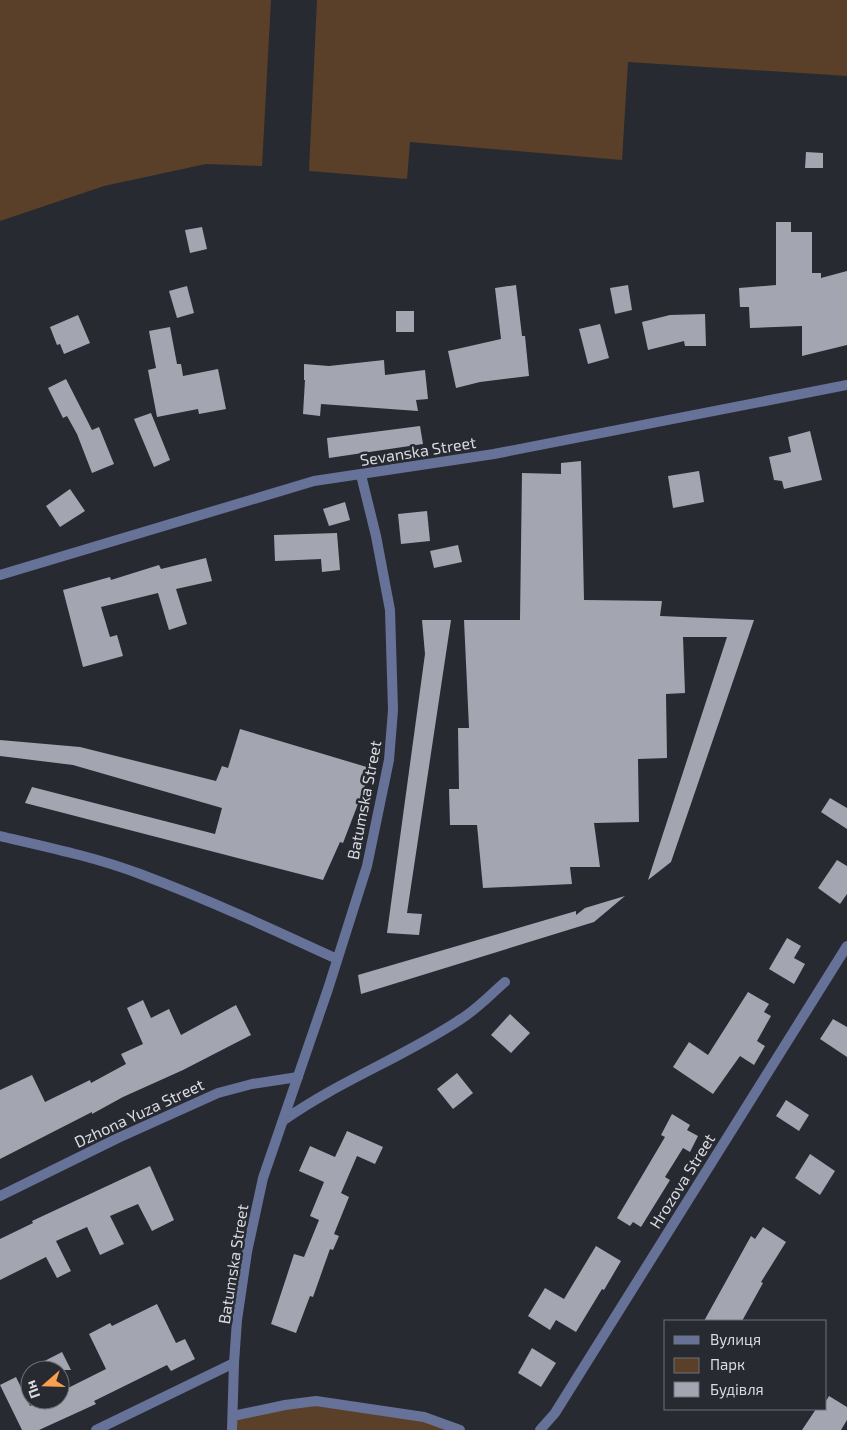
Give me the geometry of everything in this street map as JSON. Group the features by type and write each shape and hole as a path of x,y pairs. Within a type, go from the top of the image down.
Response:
{"street":[{"name":"Sevanska Street","path":"0,575 314,481 503,452 847,385"},
{"name":"Batumska Street","path":"232,1430 237,1320 247,1252 263,1178 284,1120 367,866 389,760 393,710 390,610 376,536 361,475"},
{"path":"0,836 90,858 139,874 261,924 337,959"},
{"name":"Hrozova Street","path":"540,1430 555,1413 847,946"},
{"path":"284,1120 305,1105 369,1072 462,1018 505,982"},
{"name":"Dzhona Yuza Street","path":"0,1196 118,1138 218,1093 252,1084 298,1077"},
{"path":"96,1430 234,1363"},
{"path":"233,1416 316,1401 424,1417 460,1430"}],"green space":[{"path":"0,0 271,0 262,166 206,164 104,186 0,221"},
{"path":"317,0 847,0 847,76 628,62 622,160 410,142 407,179 309,171"},
{"path":"316,1401 424,1417 460,1430 232,1430 233,1416"}],"building":[{"path":"806,152 823,153 823,168 805,168"},
{"path":"776,222 791,222 791,232 812,232 812,273 821,273 821,278 847,271 847,345 802,356 802,326 750,328 749,307 740,307 739,288 776,285"},
{"path":"202,227 207,249 190,253 185,230"},
{"path":"516,285 522,336 525,336 529,376 480,382 456,388 448,351 501,339 495,288"},
{"path":"628,285 632,310 615,314 610,288"},
{"path":"187,286 194,313 177,318 169,291"},
{"path":"396,311 414,311 414,332 396,332"},
{"path":"705,314 706,346 685,346 684,341 648,350 642,322 670,315"},
{"path":"78,315 90,343 64,354 60,344 57,345 50,327"},
{"path":"600,324 609,358 588,364 579,329"},
{"path":"170,327 177,364 181,364 183,376 218,369 226,409 199,414 198,409 157,417 148,370 156,368 149,331"},
{"path":"384,360 385,375 425,370 428,399 416,400 418,411 321,404 320,416 303,414 304,364 329,366"},
{"path":"66,379 92,430 99,427 114,464 92,473 77,434 67,416 63,418 48,388"},
{"path":"151,413 170,460 154,467 134,419"},
{"path":"420,426 423,444 329,458 327,438"},
{"path":"810,431 822,480 784,489 782,481 774,480 769,457 791,452 788,437"},
{"path":"581,461 584,600 662,601 660,616 754,620 671,862 648,880 727,637 683,637 685,693 666,694 667,758 638,759 639,822 594,823 600,867 570,867 572,884 483,888 477,825 450,825 449,789 459,789 458,728 469,728 464,620 520,620 522,473 561,474 561,463"},
{"path":"699,471 704,502 673,508 668,476"},
{"path":"70,489 85,511 60,527 46,506"},
{"path":"345,502 350,520 329,526 323,509"},
{"path":"427,511 430,541 401,544 398,514"},
{"path":"337,533 340,570 322,572 321,559 275,561 274,535"},
{"path":"458,545 462,562 434,568 430,551"},
{"path":"206,558 212,581 176,589 187,624 169,630 158,593 101,607 110,637 117,635 123,656 83,667 63,590 110,577 111,580 159,565 161,569"},
{"path":"422,620 451,620 407,913 422,914 419,935 387,933 425,654"},
{"path":"240,729 370,768 368,783 366,783 343,843 340,842 323,880 25,803 32,787 215,834 222,808 73,765 0,756 0,740 80,747 216,781 222,766 228,768"},
{"path":"830,798 847,808 847,829 821,812"},
{"path":"837,860 847,866 847,894 840,904 818,888"},
{"path":"625,896 594,922 361,994 358,975 576,911 576,915 585,908"},
{"path":"787,938 801,946 794,958 805,964 794,984 769,969"},
{"path":"748,992 769,1004 764,1012 771,1016 757,1041 765,1046 754,1065 740,1056 713,1094 673,1067 689,1042 708,1055"},
{"path":"143,1000 151,1018 169,1009 181,1035 236,1005 251,1035 0,1159 0,1090 32,1075 45,1102 90,1080 91,1083 126,1064 121,1054 143,1044 127,1008"},
{"path":"510,1014 530,1033 511,1053 491,1035"},
{"path":"833,1019 847,1027 847,1057 820,1039"},
{"path":"457,1073 473,1093 453,1109 437,1089"},
{"path":"786,1100 809,1115 799,1131 776,1116"},
{"path":"672,1114 690,1125 687,1130 698,1136 690,1152 683,1148 665,1177 670,1180 641,1227 633,1222 630,1226 617,1218 665,1137 661,1135"},
{"path":"347,1131 383,1147 375,1164 357,1156 341,1193 349,1197 334,1234 339,1236 333,1250 330,1249 313,1297 310,1296 296,1333 271,1324 294,1254 304,1257 319,1220 310,1216 324,1182 299,1171 310,1146 335,1157"},
{"path":"810,1154 835,1171 820,1195 795,1178"},
{"path":"150,1166 174,1220 152,1231 138,1204 110,1216 124,1244 100,1255 87,1227 56,1241 71,1271 57,1278 46,1257 0,1280 0,1239 33,1223 32,1221"},
{"path":"763,1227 786,1242 761,1282 763,1283 743,1320 705,1320 751,1236 755,1239"},
{"path":"596,1246 621,1261 576,1332 556,1320 550,1330 528,1316 545,1288 564,1299"},
{"path":"157,1304 176,1343 185,1339 195,1359 171,1371 167,1365 94,1401 96,1404 39,1430 22,1430 0,1385 16,1377 20,1385 20,1410 70,1410 70,1387 106,1369 89,1334 110,1323 112,1326"},
{"path":"532,1348 556,1363 541,1387 518,1373"},
{"path":"62,1352 66,1360 46,1360"},
{"path":"829,1396 847,1407 847,1420 841,1430 802,1430 815,1410 827,1410 827,1399"}]}
